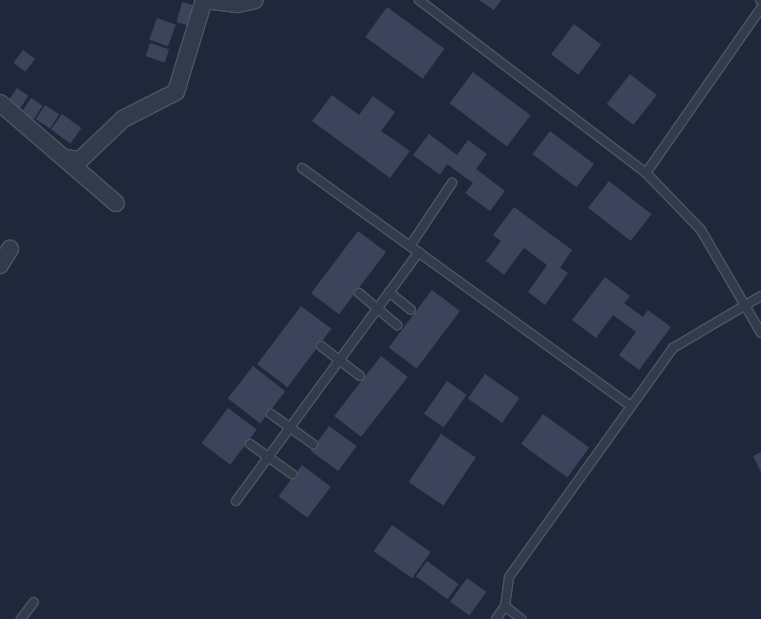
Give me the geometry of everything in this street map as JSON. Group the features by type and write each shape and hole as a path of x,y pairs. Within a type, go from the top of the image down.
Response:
{"street":[{"path":"65,158 80,160 122,119 176,92 204,0 238,4 254,0"},
{"path":"0,104 116,203"},
{"path":"0,265 10,250"}],"lane":[{"path":"419,0 646,173 701,230 761,333"},
{"path":"646,173 761,8"},
{"path":"302,168 631,406"},
{"path":"410,246 452,183"},
{"path":"236,501 419,252"},
{"path":"390,292 411,310"},
{"path":"359,293 397,325"},
{"path":"496,619 505,606 509,577 673,348 744,303 761,296"},
{"path":"321,346 360,376"},
{"path":"271,414 312,444"},
{"path":"250,444 292,474"},
{"path":"22,619 34,602"},
{"path":"505,606 521,619"}],"building":[{"path":"479,0 501,0 494,10"},
{"path":"182,2 201,7 196,27 177,22"},
{"path":"387,7 444,49 423,79 365,37"},
{"path":"157,18 176,25 168,46 149,40"},
{"path":"574,24 601,44 578,75 551,54"},
{"path":"150,43 169,49 165,62 146,56"},
{"path":"23,50 35,59 25,72 13,63"},
{"path":"473,72 531,115 507,146 450,103"},
{"path":"630,74 657,95 633,125 607,104"},
{"path":"17,88 29,96 19,110 7,102"},
{"path":"332,95 359,115 373,96 395,112 381,131 410,151 390,178 312,121"},
{"path":"31,98 43,106 33,120 21,112"},
{"path":"45,105 59,114 50,129 36,119"},
{"path":"62,114 81,128 70,143 51,129"},
{"path":"550,131 594,164 576,187 533,154"},
{"path":"429,134 457,155 468,140 487,154 476,169 505,191 490,211 465,193 473,183 447,164 440,175 413,155"},
{"path":"609,181 652,214 631,241 588,208"},
{"path":"514,207 572,250 560,268 568,273 545,305 528,292 547,265 524,248 504,275 486,261 501,241 493,235"},
{"path":"358,231 386,252 339,314 311,293"},
{"path":"605,277 630,296 624,303 643,317 648,310 671,327 639,370 619,355 636,332 613,315 596,338 572,320"},
{"path":"432,290 460,311 417,369 389,348"},
{"path":"301,306 331,329 287,387 257,364"},
{"path":"381,356 408,377 361,437 334,416"},
{"path":"253,366 285,391 260,424 228,398"},
{"path":"485,374 519,398 502,423 468,399"},
{"path":"447,381 467,395 444,428 424,414"},
{"path":"228,408 257,430 230,465 202,443"},
{"path":"543,414 589,448 567,477 521,444"},
{"path":"329,426 357,446 338,471 311,451"},
{"path":"441,434 476,457 443,506 409,482"},
{"path":"761,452 761,472 753,456"},
{"path":"302,465 331,487 307,518 279,496"},
{"path":"392,525 431,552 412,578 374,551"},
{"path":"427,561 459,584 447,599 416,576"},
{"path":"467,578 486,592 469,616 450,601"}]}
